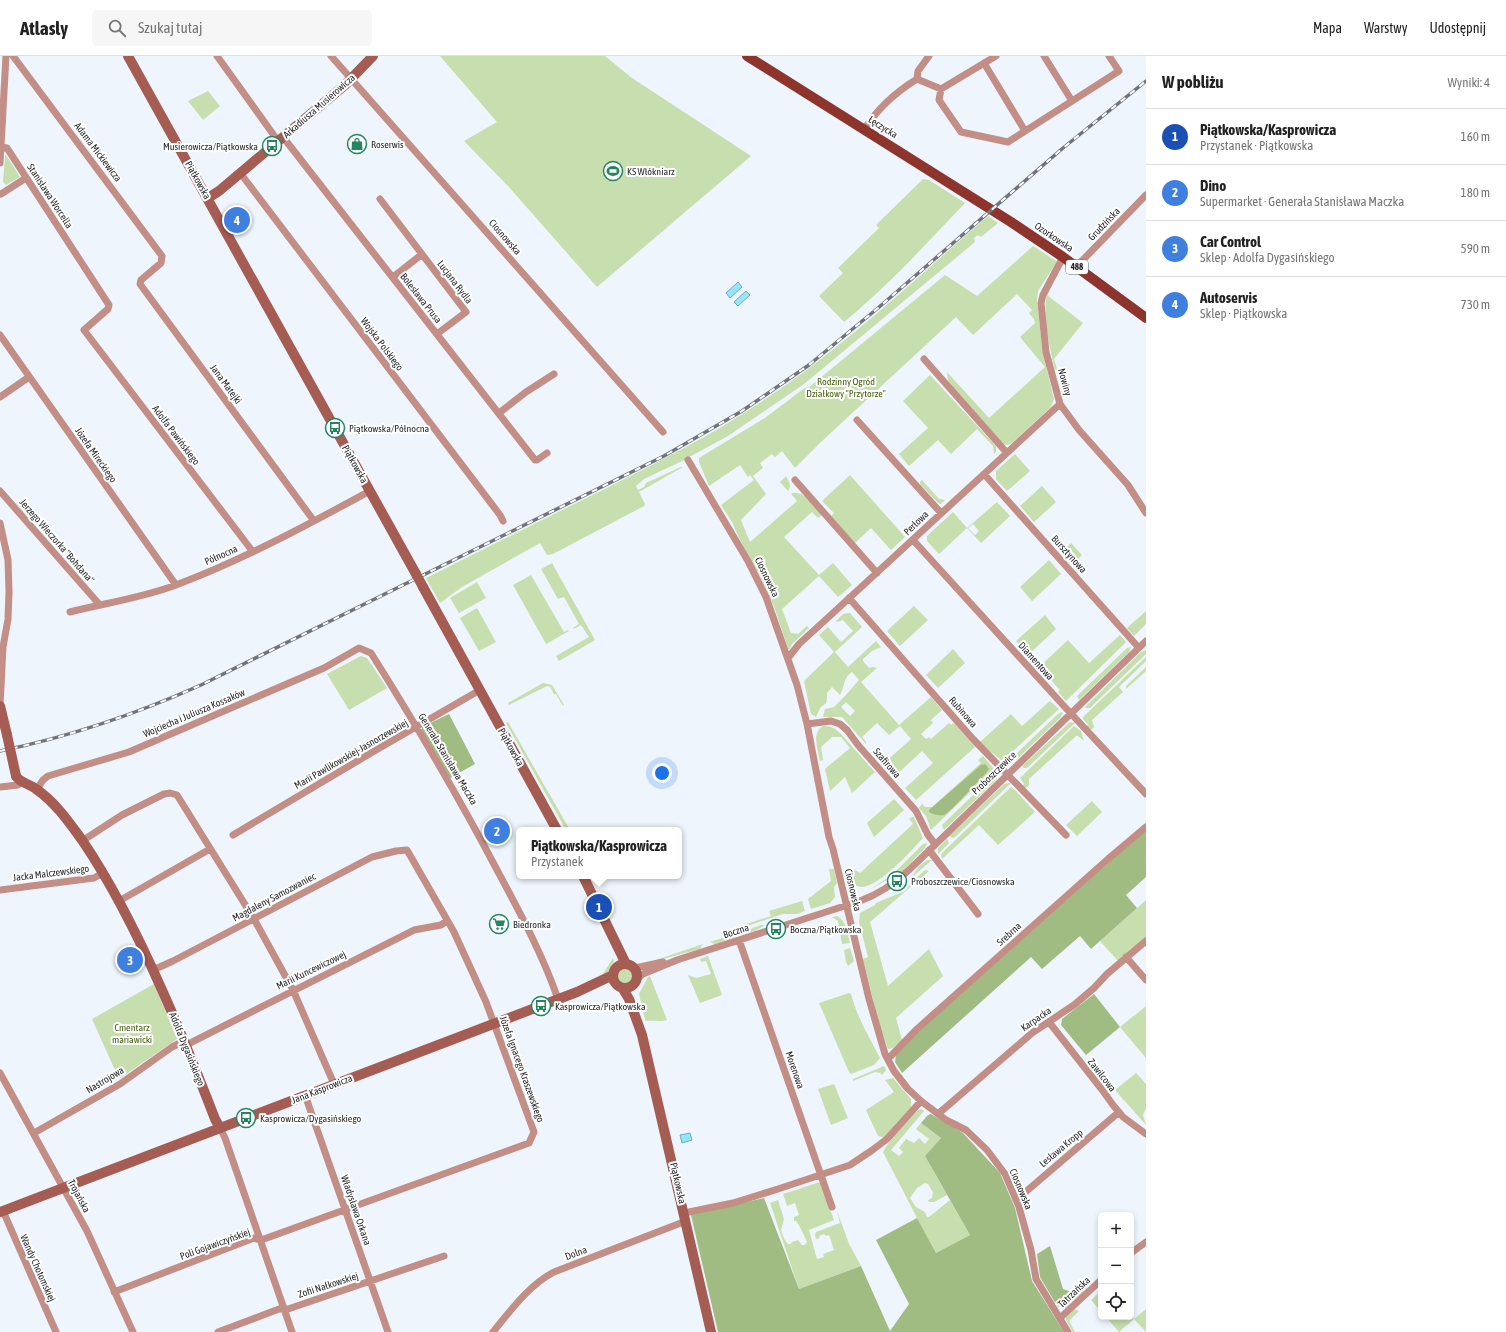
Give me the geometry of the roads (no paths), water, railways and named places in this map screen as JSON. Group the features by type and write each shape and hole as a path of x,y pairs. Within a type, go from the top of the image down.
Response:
{"main road":[{"name":"Piątkowska","path":"128,56 555,827"},
{"name":"Arkadiusza Musierowicza","path":"208,198 219,191 351,79 373,56"},
{"name":"Łęczycka","path":"752,57 864,130 1006,219"},
{"name":"Ozorkowska","path":"1006,219 1076,267 1146,318"},
{"path":"0,705 19,779"},
{"name":"Adolfa Dygasińskiego","path":"19,779 37,789 52,802 82,841 103,873 136,932 185,1043 220,1128"},
{"name":"Piątkowska","path":"584,879 604,920 631,966 638,975 636,982 642,1035"},
{"name":"Piątkowska","path":"604,920 615,956 617,979 629,999 642,1035 711,1332"},
{"path":"631,966 623,964 617,979 631,988 636,982"},
{"name":"Jana Kasprowicza","path":"1,1212 494,1023 577,992 617,979"}],"street":[{"path":"0,164 6,56"},
{"name":"Adama Mickiewicza","path":"13,56 162,256 161,263"},
{"name":"Bolesława Prusa","path":"217,56 281,139 393,277 535,460 547,453"},
{"name":"Ciosnowska","path":"331,56 663,432"},
{"path":"917,79 918,71 929,56"},
{"path":"996,56 941,89 939,100 961,132 1008,142 1119,71 1109,56"},
{"path":"1044,56 1072,100"},
{"path":"984,63 1025,131"},
{"path":"917,79 941,89"},
{"path":"864,130 870,120 898,91 917,79"},
{"name":"Stanisława Worcella","path":"2,147 7,148 109,305 108,309 84,330"},
{"path":"0,194 26,178"},
{"name":"Wojska Polskiego","path":"244,178 500,515 503,521"},
{"name":"Grudzińska","path":"1076,267 1146,195"},
{"name":"Lucjana Rydla","path":"380,199 421,255 466,312 437,334"},
{"path":"393,277 421,255"},
{"name":"Nowiny","path":"1063,258 1043,295 1041,303 1046,352 1060,404 1079,430 1128,485 1146,513"},
{"name":"Jana Matejki","path":"161,263 141,280 140,284 314,521"},
{"name":"Adolfa Pawińskiego","path":"84,330 253,552"},
{"name":"Józefa Mireckiego","path":"0,335 176,585"},
{"path":"924,359 1007,453"},
{"path":"499,413 526,392 554,374"},
{"path":"0,397 29,377"},
{"name":"Perłowa","path":"788,658 799,644 1060,404"},
{"path":"857,420 940,513"},
{"name":"Ciosnowska","path":"688,460 745,555 760,584 788,658 807,724 828,837 833,849 870,1004 888,1059 894,1071 905,1086 921,1101 946,1120 966,1130 987,1150 1005,1174 1016,1200 1031,1250 1036,1279 1068,1332"},
{"name":"Bursztynowa","path":"984,474 1139,648"},
{"path":"795,480 877,573"},
{"name":"Jerzego Wieczorka \"Bohdana\"","path":"0,491 99,604"},
{"name":"Północna","path":"70,612 99,604 148,594 209,572 253,552 370,491"},
{"path":"0,523 3,549 9,566 8,620 2,635 0,705"},
{"name":"Diamentowa","path":"913,540 1146,794"},
{"name":"Rubinowa","path":"849,598 972,738 1046,812 1066,835"},
{"name":"Proboszczewice","path":"846,905 868,898 892,884 909,870 1007,774 1146,642"},
{"name":"Generała Stanisława Maczka","path":"359,648 371,653 468,812 544,961 558,999"},
{"name":"Wojciecha i Juliusza Kossaków","path":"37,789 42,780 48,776 129,752 324,668 359,648"},
{"name":"Marii Pawlikowskiej-Jasnorzewskiej","path":"233,835 480,690"},
{"name":"Szafirowa","path":"807,724 831,721 840,724 847,730 858,745 916,811 928,835 935,844"},
{"path":"0,787 18,785 19,779"},
{"path":"82,841 122,816 164,794 174,793 179,798 254,919 293,990 334,1084"},
{"name":"Srebrna","path":"888,1059 917,1030 1090,874 1146,827"},
{"path":"119,901 210,849"},
{"name":"Magdaleny Samozwaniec","path":"153,970 372,857 407,850"},
{"name":"Józefa Ignacego Kraszewskiego","path":"346,1210 529,1143 534,1132 486,1002 448,921 407,850"},
{"path":"929,850 978,914"},
{"name":"Jacka Malczewskiego","path":"0,890 94,878 103,873"},
{"name":"Boczna","path":"636,982 643,974 677,960 846,905"},
{"name":"Marii Kuncewiczowej","path":"185,1043 414,930 440,925 448,921"},
{"name":"Morenowa","path":"739,940 832,1207"},
{"name":"Karpacka","path":"938,1114 1027,1038 1074,1005 1126,957 1146,941"},
{"path":"1126,957 1146,980"},
{"name":"Boczna","path":"631,966 677,960"},
{"name":"Zawilcowa","path":"1049,1022 1123,1117 1146,1134"},
{"name":"Nastrojowa","path":"34,1133 120,1084 172,1047 185,1043"},
{"name":"Trojańska","path":"0,1073 87,1231 133,1332"},
{"name":"Władysława Orkana","path":"306,1095 388,1332"},
{"name":"Dolna","path":"494,1332 517,1302 542,1278 685,1217 850,1165 872,1151 886,1139 921,1101"},
{"name":"Lesława Kropp","path":"1016,1200 1119,1112"},
{"name":"Adolfa Dygasińskiego","path":"220,1128 224,1135 292,1332"},
{"name":"Poli Gojawiczyńskiej","path":"114,1292 254,1238 260,1240 346,1210"},
{"name":"Wandy Chotomskiej","path":"1,1212 56,1332"},
{"path":"1134,1251 1146,1242"},
{"name":"Zofii Nałkowskiej","path":"218,1332 279,1309 284,1310 444,1256"},
{"name":"Tatrzańska","path":"1060,1318 1098,1283"}],"water":[{"path":"738,282 742,287 730,298 726,293"},
{"path":"746,291 750,295 738,306 734,302"},
{"path":"690,1133 692,1140 682,1143 680,1135"}],"railway":[{"path":"0,751 77,732 177,696 664,456 742,411 809,365 878,308 1063,148 1146,81"}],"place":[{"name":"Roserwis","path":"357,144"},
{"name":"Musierowicza/Piątkowska","path":"272,146"},
{"name":"KS Włókniarz","path":"613,171"},
{"name":"Autoservis","path":"237,220"},
{"name":"Piątkowska/Północna","path":"335,428"},
{"name":"Dino","path":"497,831"},
{"name":"Proboszczewice/Ciosnowska","path":"897,881"},
{"name":"Piątkowska/Kasprowicza","path":"599,907"},
{"name":"Biedronka","path":"499,924"},
{"name":"Boczna/Piątkowska","path":"776,929"},
{"name":"Car Control","path":"130,960"},
{"name":"Kasprowicza/Piątkowska","path":"541,1006"},
{"name":"Kasprowicza/Dygasińskiego","path":"246,1118"}],"park label":[{"name":"Rodzinny Ogród Działkowy \"Przytorze\"","path":"846,386"},
{"name":"Cmentarz mariawicki","path":"132,1032"}]}
